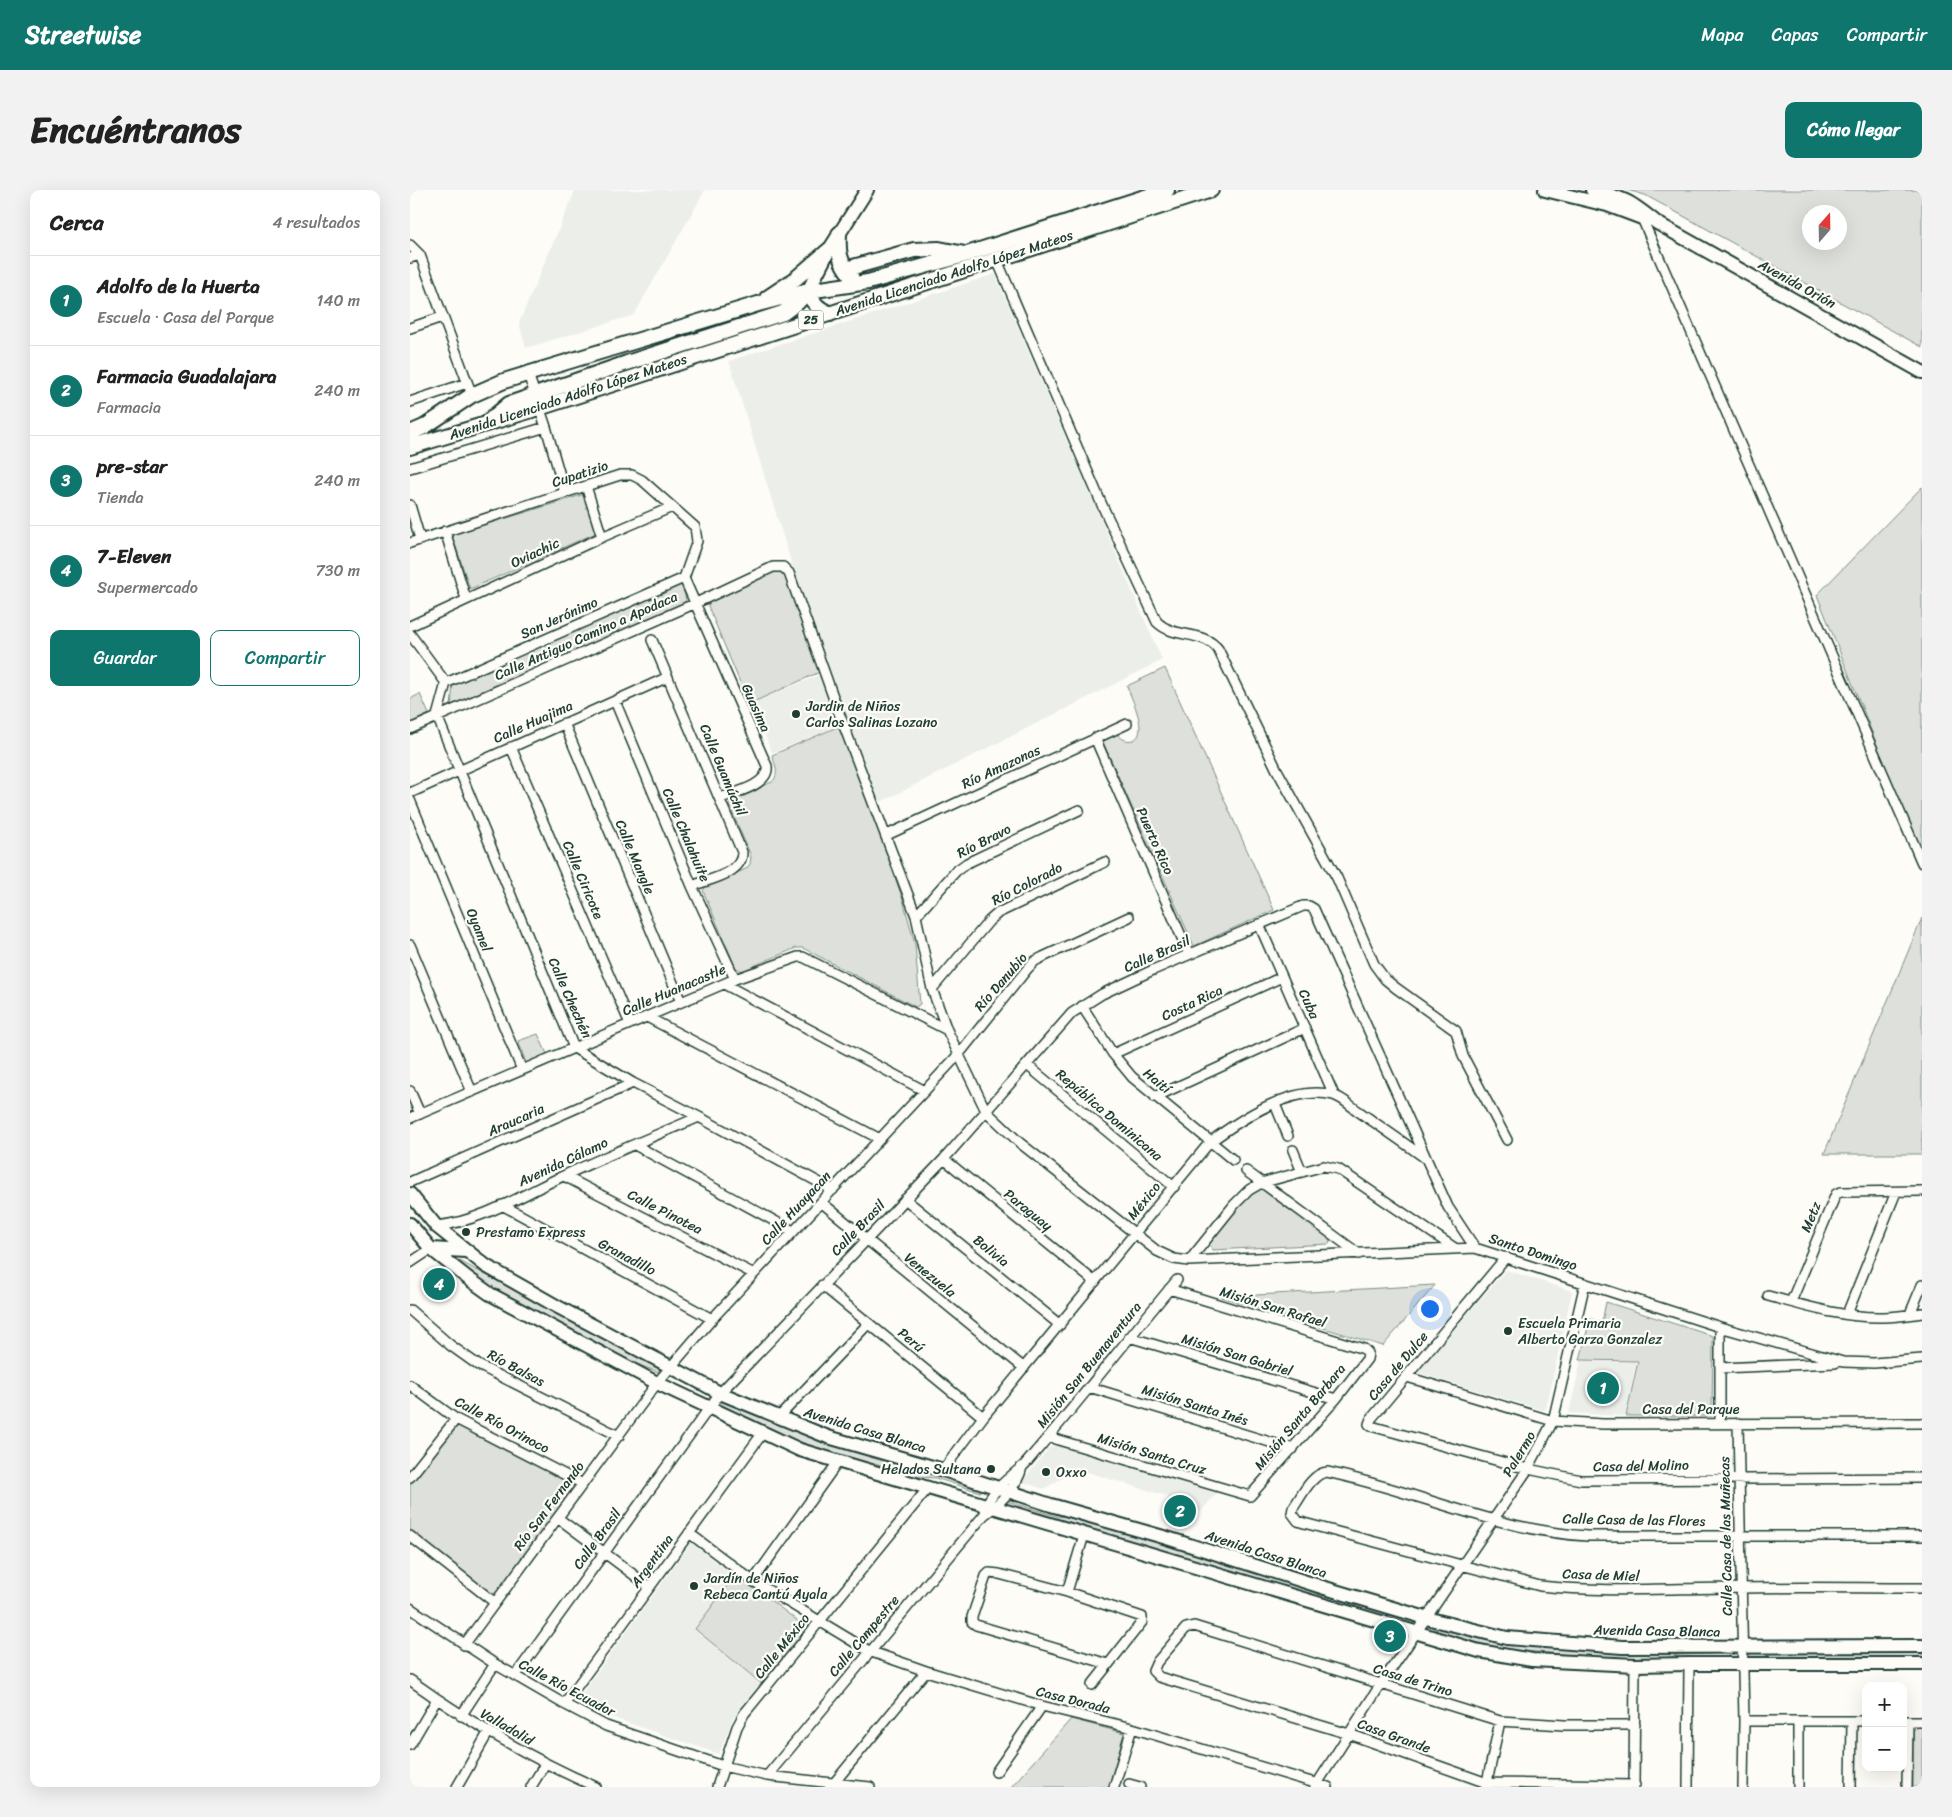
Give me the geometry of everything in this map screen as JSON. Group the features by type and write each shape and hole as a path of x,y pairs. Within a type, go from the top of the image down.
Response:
{"main road":[{"name":"Avenida Licenciado Adolfo López Mateos","path":"410,433 424,426 470,389 528,374 758,304 808,291 868,282 968,254 1168,190"},
{"name":"Avenida Licenciado Adolfo López Mateos","path":"410,447 487,423 509,404 537,401 830,314 1211,190"},
{"path":"839,234 839,253 846,268 858,279 868,282"},
{"path":"846,268 914,250 939,249 968,254"},
{"path":"758,304 794,280 829,250"},
{"path":"537,401 627,363 772,317 791,308 808,291 814,303 830,314"}],"street":[{"path":"808,291 829,250 866,190"},
{"name":"Avenida Orión","path":"1545,190 1639,212"},
{"name":"Avenida Orión","path":"1592,190 1616,196 1657,223 1922,372"},
{"path":"1639,212 1922,863"},
{"path":"410,245 420,255 470,389 410,402"},
{"path":"410,258 420,255"},
{"path":"996,260 1102,505 1157,622 1162,627 1173,632 1210,641 1218,649 1277,770 1337,878 1374,964 1385,979 1396,988 1456,1031 1463,1056 1507,1140"},
{"path":"410,328 442,317"},
{"path":"528,374 565,493"},
{"path":"410,468 546,427"},
{"name":"Cupatizio","path":"410,542 586,486 620,476 632,475 642,480 693,524 696,530 697,541 684,578"},
{"path":"586,486 602,537"},
{"path":"410,505 420,539"},
{"name":"Oviachic","path":"410,626 602,537 672,507"},
{"path":"445,532 466,599"},
{"name":"Calle Antiguo Camino a Apodaca","path":"410,729 773,567 781,566 789,573 836,705 887,835"},
{"path":"684,578 696,603"},
{"name":"San Jerónimo","path":"446,683 684,578"},
{"name":"Guasima","path":"696,603 767,770 766,776 761,782 720,798"},
{"path":"410,634 446,683 437,716"},
{"name":"Calle Guamúchil","path":"652,640 740,847 741,860 739,865 730,871 692,886"},
{"name":"Calle Huajima","path":"410,793 668,678"},
{"name":"Calle Chalahuite","path":"615,701 692,886 735,979"},
{"name":"Calle Chechén","path":"437,716 574,1048 633,1083 832,1190"},
{"name":"Calle Mangle","path":"564,723 681,1002"},
{"name":"Río Amazonas","path":"887,835 1127,724"},
{"name":"Puerto Rico","path":"1094,738 1190,954"},
{"name":"Calle Ciricote","path":"511,747 630,1024"},
{"name":"Oyamel","path":"410,800 522,1070"},
{"name":"Río Bravo","path":"916,916 967,862 1079,810"},
{"path":"887,835 916,916 932,989 947,1030 986,1111 1020,1143 1166,1256 1189,1261 1475,1248"},
{"name":"Río Colorado","path":"932,989 989,921 998,913 1105,862"},
{"name":"Calle Brasil","path":"515,1676 720,1393 822,1284 944,1159 1068,1018 1082,1006 1102,994 1259,924 1304,906 1309,906"},
{"name":"Santo Domingo","path":"1309,906 1314,910 1448,1207 1475,1248 1720,1327 1843,1362 1874,1363 1922,1359"},
{"name":"Río Danubio","path":"959,1054 1035,962 1129,917"},
{"name":"Cuba","path":"1259,924 1334,1095"},
{"path":"410,945 472,1092"},
{"name":"Calle Huanacastle","path":"410,1118 735,979 796,958 803,957 947,1030"},
{"name":"Costa Rica","path":"1113,1054 1282,977"},
{"path":"724,984 925,1091"},
{"name":"Haití","path":"1082,1006 1113,1054 1132,1077 1233,1160"},
{"path":"647,1017 880,1139"},
{"path":"1155,1097 1305,1028"},
{"name":"Calle Huayacan","path":"657,1383 712,1319 959,1054"},
{"name":"República Dominicana","path":"1027,1065 1174,1187"},
{"name":"Araucaria","path":"410,1182 633,1083"},
{"path":"410,1090 420,1114"},
{"name":"México","path":"943,1470 983,1418 1210,1142 1236,1124 1275,1104 1303,1094 1334,1095"},
{"path":"1334,1095 1425,1158"},
{"path":"1275,1104 1288,1136"},
{"name":"Avenida Cálamo","path":"436,1226 453,1224 502,1205 699,1117"},
{"path":"634,1145 794,1231"},
{"path":"1293,1150 1302,1172"},
{"name":"Paraguay","path":"944,1159 1095,1282"},
{"path":"1189,1261 1242,1196 1261,1183 1324,1166 1338,1169 1456,1249"},
{"path":"1246,1171 1360,1254"},
{"name":"Calle Pinotea","path":"564,1176 754,1274"},
{"name":"Metz","path":"1791,1302 1834,1196 1841,1192 1922,1191"},
{"path":"1847,1314 1896,1192"},
{"name":"Avenida Casa Blanca","path":"410,1194 436,1226 486,1266 720,1393 778,1418 828,1437 1167,1538 1325,1588 1426,1618 1507,1638 1622,1646 1741,1648 1922,1646"},
{"name":"Bolivia","path":"905,1199 1060,1324"},
{"name":"Venezuela","path":"821,1202 865,1240 1024,1368"},
{"name":"Granadillo","path":"502,1205 712,1319"},
{"path":"410,1223 436,1226 431,1249"},
{"path":"410,1223 431,1249 490,1294 657,1383 762,1434 800,1450 989,1508 1417,1631 1479,1651 1517,1658 1635,1666 1688,1664 1922,1664"},
{"path":"410,1263 431,1249 466,1251"},
{"name":"Casa de Dulce","path":"1369,1424 1371,1419 1506,1257"},
{"name":"Misión San Buenaventura","path":"1004,1490 1020,1476 1022,1466 1177,1280"},
{"name":"Palermo","path":"1316,1785 1381,1684 1528,1469 1554,1421 1585,1283"},
{"name":"Perú","path":"822,1284 983,1418"},
{"path":"1910,1314 1922,1284"},
{"name":"Misión San Rafael","path":"1169,1289 1364,1349 1368,1353"},
{"path":"1768,1296 1810,1308 1847,1314 1882,1317 1922,1313"},
{"name":"Río Balsas","path":"410,1310 450,1345 478,1365 619,1436"},
{"path":"778,1418 869,1323"},
{"path":"1720,1327 1720,1423"},
{"name":"Misión San Gabriel","path":"1129,1337 1336,1399"},
{"name":"Misión Santa Barbara","path":"1250,1496 1336,1399 1367,1359 1368,1353"},
{"path":"1720,1368 1843,1362"},
{"name":"Casa del Parque","path":"1407,1377 1554,1421 1603,1424 1922,1423"},
{"name":"Río San Fernando","path":"464,1645 657,1383"},
{"name":"Calle Río Orinoco","path":"410,1385 456,1419 583,1484"},
{"name":"Misión Santa Inés","path":"1089,1387 1293,1449"},
{"path":"410,1477 414,1465 456,1419"},
{"name":"Calle Casa de las Muñecas","path":"1738,1423 1741,1664 1744,1721 1743,1787"},
{"name":"Casa del Molino","path":"1369,1424 1374,1428 1568,1478 1594,1480 1922,1478"},
{"name":"Argentina","path":"564,1704 762,1434"},
{"name":"Misión Santa Cruz","path":"1048,1437 1250,1496"},
{"path":"753,1581 838,1462"},
{"name":"Calle Casa de las Flores","path":"1292,1513 1293,1508 1316,1477 1323,1472 1532,1529 1577,1535 1922,1536"},
{"name":"Calle México","path":"717,1787 737,1727 744,1714 928,1488"},
{"name":"Calle Campestre","path":"767,1776 1004,1490"},
{"name":"Casa de Miel","path":"1292,1513 1298,1521 1304,1523 1540,1586 1576,1590 1616,1591 1740,1588 1922,1588"},
{"path":"558,1518 650,1586"},
{"name":"Casa Dorada","path":"690,1533 753,1581 869,1651 926,1671 1042,1706 1132,1728 1316,1785 1328,1787"},
{"path":"1067,1592 1084,1535"},
{"path":"410,1536 494,1602"},
{"path":"1092,1685 1142,1622 1143,1618 1067,1592 989,1573 984,1580 972,1622 976,1625 1108,1664"},
{"name":"Calle Río Ecuador","path":"410,1608 495,1664 606,1726 723,1766 767,1776 870,1787"},
{"name":"Casa de Trino","path":"1153,1671 1157,1662 1189,1626 1500,1721 1564,1725 1635,1725"},
{"path":"461,1716 495,1664"},
{"path":"1688,1664 1688,1787"},
{"path":"1634,1786 1635,1666"},
{"path":"834,1783 926,1671"},
{"name":"Casa Grande","path":"1153,1671 1159,1677 1349,1734 1486,1785 1634,1786"},
{"name":"Valladolid","path":"410,1680 488,1733 545,1764 596,1787"},
{"path":"410,1745 437,1699"},
{"path":"996,1772 1042,1706"},
{"path":"1486,1785 1500,1721"},
{"path":"1744,1721 1862,1721"},
{"path":"1851,1787 1852,1721"},
{"path":"1907,1721 1922,1721"},
{"path":"1798,1722 1798,1787"},
{"path":"1905,1727 1907,1787"},
{"path":"1114,1787 1132,1728"},
{"path":"457,1787 488,1733"},
{"path":"531,1787 545,1764"},
{"path":"1129,1784 1140,1787"}],"shaded area":[{"path":"705,190 634,315 526,348 519,323 575,191"},
{"path":"1627,190 1922,190 1922,347 1645,195"},
{"path":"995,274 1162,660 873,806 791,562 729,361"},
{"path":"1922,487 1922,857 1817,595"},
{"path":"585,494 598,532 470,589 452,535"},
{"path":"778,570 787,577 822,671 749,704 708,606 711,600"},
{"path":"679,583 682,585 685,602 451,707 453,683"},
{"path":"1165,668 1274,910 1194,946 1102,740 1116,733 1125,740 1133,740 1138,736 1140,723 1127,686"},
{"name":"Jardin de Niños Carlos Salinas Lozano","path":"822,674 839,726 772,753 752,703"},
{"path":"420,694 429,714 410,723 410,699"},
{"path":"842,725 903,900 915,944 920,1004 916,1007 803,948 796,948 742,971 736,968 703,891 706,886 746,869 750,864 751,856 729,805 731,799 772,782 776,773 772,755"},
{"path":"1922,918 1922,1154 1824,1154"},
{"path":"538,1034 547,1054 526,1063 518,1041"},
{"path":"1262,1188 1331,1237 1329,1244 1213,1250 1209,1244 1254,1189"},
{"path":"452,1257 661,1367 658,1372 618,1357 486,1285"},
{"name":"Escuela Primaria Alberto Garza Gonzalez","path":"1506,1270 1572,1291 1546,1409 1543,1410 1418,1373 1417,1371"},
{"path":"1434,1285 1383,1346 1221,1297"},
{"path":"1606,1302 1713,1336 1712,1416 1626,1416 1638,1361 1580,1360 1590,1319 1602,1322"},
{"path":"1581,1361 1636,1362 1625,1416 1569,1413"},
{"path":"723,1397 778,1425 981,1484 980,1492 935,1478 911,1476 820,1449 774,1432 718,1403"},
{"path":"461,1426 571,1483 573,1490 497,1593 490,1595 410,1531 410,1485 455,1427"},
{"path":"1057,1445 1217,1493 1184,1530 1167,1496 1077,1469 1044,1489 1022,1482 1049,1448"},
{"path":"1004,1500 1056,1516 1075,1517 1407,1615 1405,1619 1362,1606 1335,1603 1003,1505"},
{"path":"691,1543 734,1576 695,1630 760,1683 733,1718 719,1754 599,1713 577,1700"},
{"path":"736,1574 807,1628 762,1684 695,1629"},
{"path":"1437,1624 1497,1640 1711,1651 1711,1654 1678,1655 1665,1658 1606,1658 1503,1649 1432,1631"},
{"path":"1830,1650 1922,1650 1922,1658 1749,1658 1750,1653 1796,1653"},
{"path":"1071,1719 1124,1733 1109,1787 1011,1787"},
{"path":"1918,1725 1922,1725 1922,1787 1913,1787 1913,1731"}],"place":[{"name":"Jardin de Niños Carlos Salinas Lozano","path":"796,714"},
{"name":"Prestamo Express","path":"466,1232"},
{"name":"7-Eleven","path":"439,1284"},
{"name":"Escuela Primaria Alberto Garza Gonzalez","path":"1508,1331"},
{"name":"Adolfo de la Huerta","path":"1603,1388"},
{"name":"Helados Sultana","path":"991,1469"},
{"name":"Oxxo","path":"1046,1472"},
{"name":"Farmacia Guadalajara","path":"1180,1511"},
{"name":"Jardín de Niños Rebeca Cantú Ayala","path":"694,1586"},
{"name":"pre-star","path":"1390,1636"}]}
